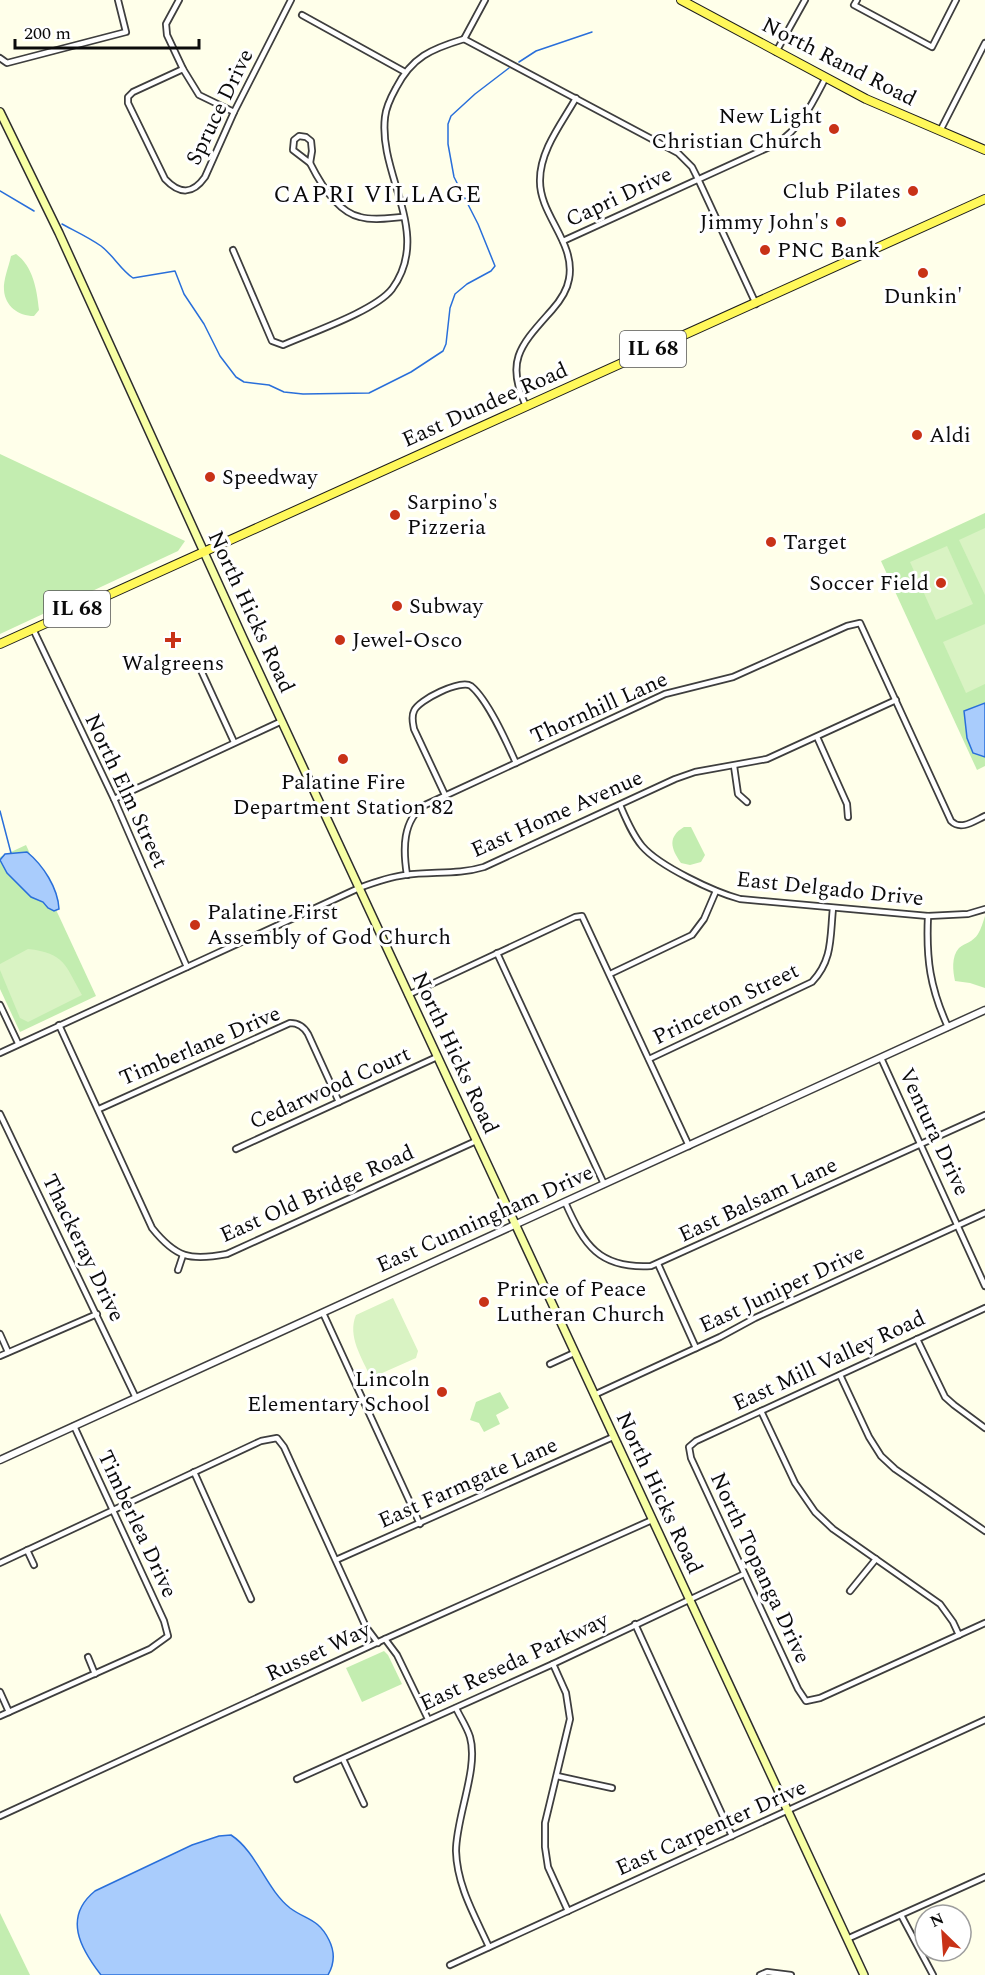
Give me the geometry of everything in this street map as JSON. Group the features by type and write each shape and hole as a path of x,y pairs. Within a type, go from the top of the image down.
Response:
{"main road":[{"name":"North Rand Road","path":"681,0 825,79 985,150"},
{"name":"North Hicks Road","path":"0,112 59,233 514,1225 864,1975"},
{"name":"East Dundee Road","path":"0,644 983,200"}],"street":[{"path":"0,58 7,63 126,32 118,0"},
{"path":"179,0 166,24 167,35 183,69 199,95 234,112"},
{"name":"Spruce Drive","path":"183,69 133,92 128,97 129,104 165,179 171,186 180,190 190,190 198,186 206,177 234,112 291,0"},
{"path":"464,39 485,0"},
{"path":"776,52 805,0"},
{"path":"857,0 854,5 932,46 956,0"},
{"path":"302,15 405,72"},
{"path":"233,250 272,341 283,345 370,306 391,290 405,266 408,243 385,139 385,117 391,97 405,72 431,51 464,39 678,153 692,167 698,178 756,304"},
{"path":"940,131 985,43"},
{"name":"Capri Drive","path":"563,241 776,144 790,135 802,120 825,79"},
{"path":"526,406 515,378 520,350 565,293 570,278 570,263 563,241 543,199 539,181 544,156 576,98"},
{"path":"310,163 312,144 306,137 299,136 294,140 293,150 310,163 325,191 340,205 359,217 380,219 403,217"},
{"name":"Thornhill Lane","path":"407,874 405,838 411,820 421,807 665,694 733,677 847,626 860,623 896,700"},
{"name":"North Elm Street","path":"33,629 114,799 187,967"},
{"path":"199,666 234,742"},
{"path":"445,795 414,729 412,718 414,709 419,703 458,684 466,684 473,688 498,725 516,763"},
{"path":"896,700 951,821 955,825 964,825 985,816"},
{"name":"East Home Avenue","path":"0,1053 359,888 386,878 407,874 464,872 484,867 675,779 695,772 767,759 896,700"},
{"path":"114,799 282,721"},
{"path":"817,737 847,804 848,817"},
{"path":"734,766 738,794 747,802"},
{"name":"East Delgado Drive","path":"620,805 634,834 646,851 717,891 740,899 928,916 968,914 985,909"},
{"path":"610,974 692,935 704,919 717,891"},
{"name":"Princeton Street","path":"649,1059 812,982 819,975 827,960 833,908"},
{"path":"408,995 582,916 689,1146"},
{"path":"928,916 929,974 948,1027"},
{"path":"497,953 604,1184"},
{"path":"0,1005 18,1043"},
{"name":"East Cunningham Drive","path":"0,1460 985,1010"},
{"name":"Timberlane Drive","path":"99,1108 290,1023 304,1027 339,1102"},
{"path":"59,1025 152,1228 166,1246 183,1255 178,1270"},
{"name":"Cedarwood Court","path":"236,1149 437,1057"},
{"name":"Ventura Drive","path":"881,1058 985,1286"},
{"name":"Thackeray Drive","path":"0,1113 136,1398"},
{"name":"East Balsam Lane","path":"565,1202 582,1236 601,1256 615,1263 630,1266 658,1264 985,1114"},
{"name":"East Old Bridge Road","path":"183,1255 205,1258 227,1254 476,1141"},
{"name":"East Juniper Drive","path":"594,1395 755,1318 985,1213"},
{"path":"658,1264 696,1348"},
{"name":"East Mill Valley Road","path":"689,1447 696,1441 985,1308"},
{"path":"323,1313 420,1524"},
{"path":"0,1356 97,1314"},
{"path":"0,1335 8,1352"},
{"path":"917,1339 945,1397 985,1428"},
{"path":"550,1364 574,1353"},
{"path":"840,1375 869,1437 881,1456 895,1469 985,1532"},
{"path":"761,1411 795,1483 815,1512 833,1529 940,1604 959,1635 985,1623"},
{"name":"Timberlea Drive","path":"74,1426 164,1621 168,1636 156,1646 95,1674"},
{"name":"East Farmgate Lane","path":"336,1560 613,1437"},
{"path":"0,1563 261,1441 277,1438 284,1447 366,1627 378,1643"},
{"name":"North Topanga Drive","path":"689,1447 691,1458 744,1574 798,1689 806,1701 820,1698 959,1635"},
{"path":"194,1472 251,1599"},
{"name":"Russet Way","path":"0,1816 652,1520"},
{"path":"27,1550 34,1564"},
{"path":"850,1591 876,1559"},
{"name":"East Reseda Parkway","path":"297,1779 553,1664 744,1574"},
{"path":"635,1624 732,1836"},
{"path":"385,1640 397,1655 429,1719"},
{"path":"0,1716 95,1674 87,1657"},
{"path":"553,1664 566,1693 570,1719 545,1823 544,1847 548,1867 568,1911"},
{"path":"0,1692 9,1712"},
{"path":"456,1708 470,1736 472,1750 471,1766 457,1833 458,1870 467,1900 489,1947"},
{"name":"East Carpenter Drive","path":"450,1965 985,1720"},
{"path":"343,1759 364,1804"},
{"path":"557,1776 612,1788"},
{"path":"847,1939 985,1877"},
{"path":"901,1915 933,1975"},
{"path":"760,1975 767,1972 791,1975"}],"green space":[{"path":"16,254 22,259 33,279 39,310 34,316 28,316 13,309 5,296 6,273 11,256"},
{"path":"0,454 185,541 178,551 0,634"},
{"path":"985,513 985,766 977,770 881,561"},
{"name":"Soccer Field","path":"985,528 985,595 959,540"},
{"name":"Soccer Field","path":"947,546 973,604 936,620 910,562"},
{"name":"Soccer Field","path":"985,624 985,684 966,693 943,642"},
{"path":"684,827 691,827 705,855 701,862 690,865 681,863 675,853 673,839"},
{"path":"26,845 96,996 20,1032 0,989 0,857"},
{"path":"985,916 985,988 955,981 953,964 959,948 976,937"},
{"path":"28,949 57,957 67,968 82,995 28,1022 20,1018 0,970 0,964"},
{"path":"393,1298 418,1351 416,1358 371,1378 354,1339 356,1315"},
{"path":"500,1392 509,1408 496,1415 500,1424 484,1432 479,1423 470,1420 476,1402"},
{"path":"384,1651 402,1684 362,1702 346,1668"},
{"path":"0,1913 30,1975 0,1975"}],"water":[{"path":"985,703 985,757 973,753 967,738 964,711"},
{"path":"27,852 39,863 49,878 56,893 59,909 54,911 43,902 31,897 7,873 0,860 5,854"},
{"path":"231,1835 248,1851 282,1900 290,1908 321,1927 331,1944 333,1953 333,1962 328,1975 101,1975 87,1954 78,1933 79,1911 85,1901 95,1891 192,1845 219,1836"}],"waterway":[{"path":"519,62 536,51 592,32"},
{"path":"62,224 101,246 133,278 175,271 184,294 204,324 220,356 236,377 244,382 269,385 284,392 303,394 369,393 411,372 443,351 446,344 450,308 455,294 467,284 491,271 495,266 478,224 454,177 448,144 448,124 451,116 509,68"},
{"path":"0,191 34,211"},
{"path":"0,811 11,853"}],"place":[{"name":"New Light Christian Church","path":"834,129"},
{"name":"Club Pilates","path":"913,191"},
{"name":"Jimmy John's","path":"841,222"},
{"name":"PNC Bank","path":"765,250"},
{"name":"Dunkin'","path":"923,273"},
{"name":"Aldi","path":"917,435"},
{"name":"Speedway","path":"210,477"},
{"name":"Sarpino's Pizzeria","path":"395,515"},
{"name":"Target","path":"771,542"},
{"name":"Soccer Field","path":"941,583"},
{"name":"Subway","path":"397,606"},
{"name":"Walgreens","path":"173,640"},
{"name":"Jewel-Osco","path":"340,640"},
{"name":"Palatine Fire Department Station 82","path":"343,759"},
{"name":"Palatine First Assembly of God Church","path":"195,925"},
{"name":"Prince of Peace Lutheran Church","path":"484,1302"},
{"name":"Lincoln Elementary School","path":"442,1392"}],"district":[{"name":"CAPRI VILLAGE","path":"378,195"}]}
